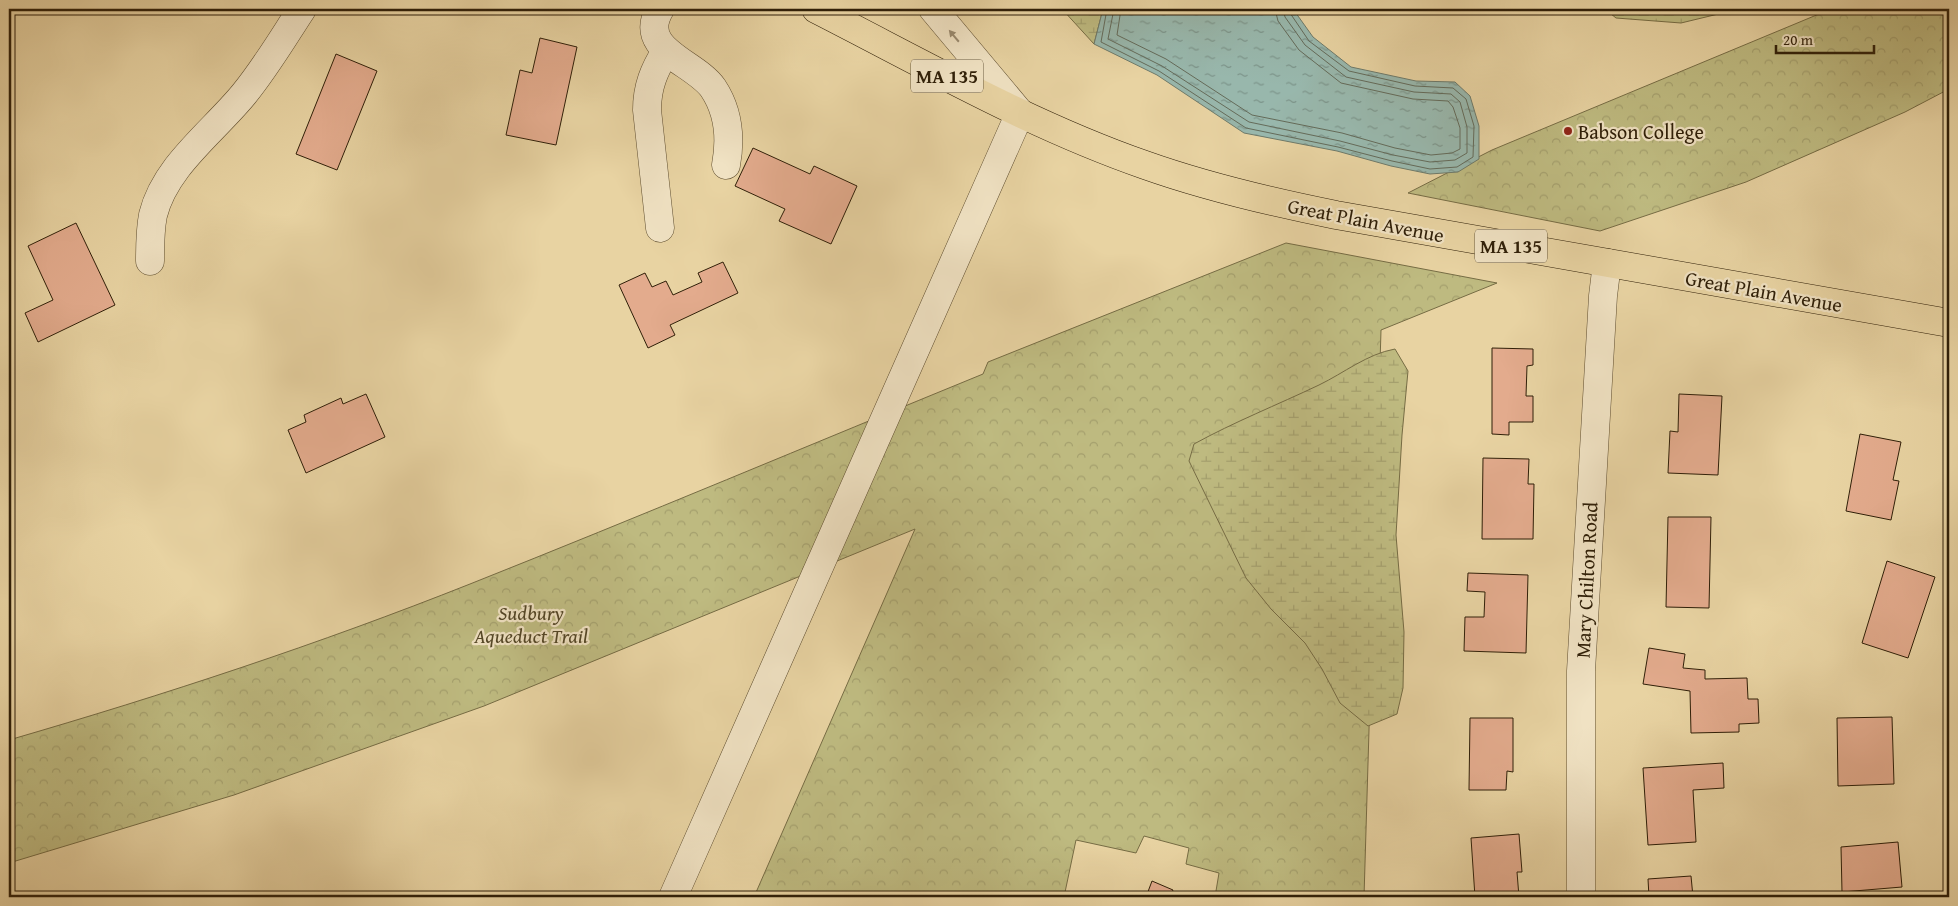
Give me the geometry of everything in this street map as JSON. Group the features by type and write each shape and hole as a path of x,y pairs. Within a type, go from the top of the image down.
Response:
{"main road":[{"name":"Great Plain Avenue","path":"816,9 1020,113 1080,140 1145,166 1239,194 1336,215 1949,323"}],"street":[{"path":"150,261 153,216 162,192 182,162 233,108 255,81 277,51 302,9"},
{"path":"660,9 654,22 654,30 660,44 666,51 702,77 712,87 720,100 729,129 726,165"},
{"path":"673,897 1020,113 933,9"},
{"path":"660,228 647,110 647,94 656,67 666,51"},
{"name":"Mary Chilton Road","path":"1581,897 1581,671 1603,296 1607,263"}],"green space":[{"path":"1062,9 1103,9 1094,44"},
{"path":"1605,9 1739,9 1681,23 1616,18"},
{"path":"1831,9 1949,9 1949,89 1905,112 1746,182 1600,231 1408,193 1492,150"},
{"name":"Sudbury Aqueduct Trail","path":"1286,243 1497,283 1381,330 1364,897 1215,897 1219,873 1186,864 1189,848 1144,836 1136,853 1076,840 1064,897 754,897 915,529 484,706 234,795 9,863 9,740 241,668 470,584 983,374 988,362"},
{"path":"1395,349 1408,371 1396,535 1404,632 1403,688 1397,714 1368,726 1340,703 1322,669 1305,643 1271,609 1246,578 1189,461 1194,444 1319,385 1365,359"}],"water":[{"path":"1103,9 1293,9 1313,37 1351,67 1416,81 1455,82 1470,96 1479,126 1479,159 1458,172 1430,174 1391,166 1337,151 1244,133 1157,75 1094,44"}],"building":[{"path":"540,38 577,47 556,145 506,135 520,70 532,73"},
{"path":"336,54 377,71 337,170 296,154"},
{"path":"753,148 810,174 814,166 857,186 831,244 779,221 785,209 735,186"},
{"path":"76,223 115,305 38,342 25,313 53,300 28,246"},
{"path":"723,262 738,293 670,325 675,335 648,348 619,285 645,273 652,287 666,281 673,295 702,282 698,273"},
{"path":"1492,348 1533,349 1533,365 1527,366 1526,396 1533,396 1533,422 1509,422 1509,435 1492,434"},
{"path":"366,394 385,437 306,473 288,430 306,422 304,415 341,398 343,404"},
{"path":"1679,394 1722,396 1718,475 1668,473 1670,431 1678,432"},
{"path":"1860,434 1901,442 1893,480 1899,481 1891,520 1846,511"},
{"path":"1483,458 1529,459 1528,484 1534,484 1533,539 1482,539"},
{"path":"1668,517 1711,517 1709,608 1666,607"},
{"path":"1887,561 1935,577 1908,658 1862,643"},
{"path":"1468,573 1528,575 1526,653 1464,651 1465,617 1484,617 1485,592 1467,591"},
{"path":"1649,648 1685,654 1683,668 1705,670 1705,679 1747,678 1748,699 1758,699 1759,723 1739,724 1739,732 1691,733 1690,691 1643,684"},
{"path":"1892,717 1894,784 1838,786 1837,718"},
{"path":"1470,718 1513,718 1513,772 1507,771 1506,790 1469,790"},
{"path":"1723,763 1724,788 1693,790 1696,842 1648,845 1643,768"},
{"path":"1519,834 1522,872 1517,872 1519,897 1475,897 1471,838"},
{"path":"1898,842 1902,887 1842,892 1841,847"},
{"path":"1691,876 1693,897 1649,897 1648,879"},
{"path":"1152,881 1173,890 1170,897 1146,897"}],"place":[{"name":"Babson College","path":"1568,131"}]}
